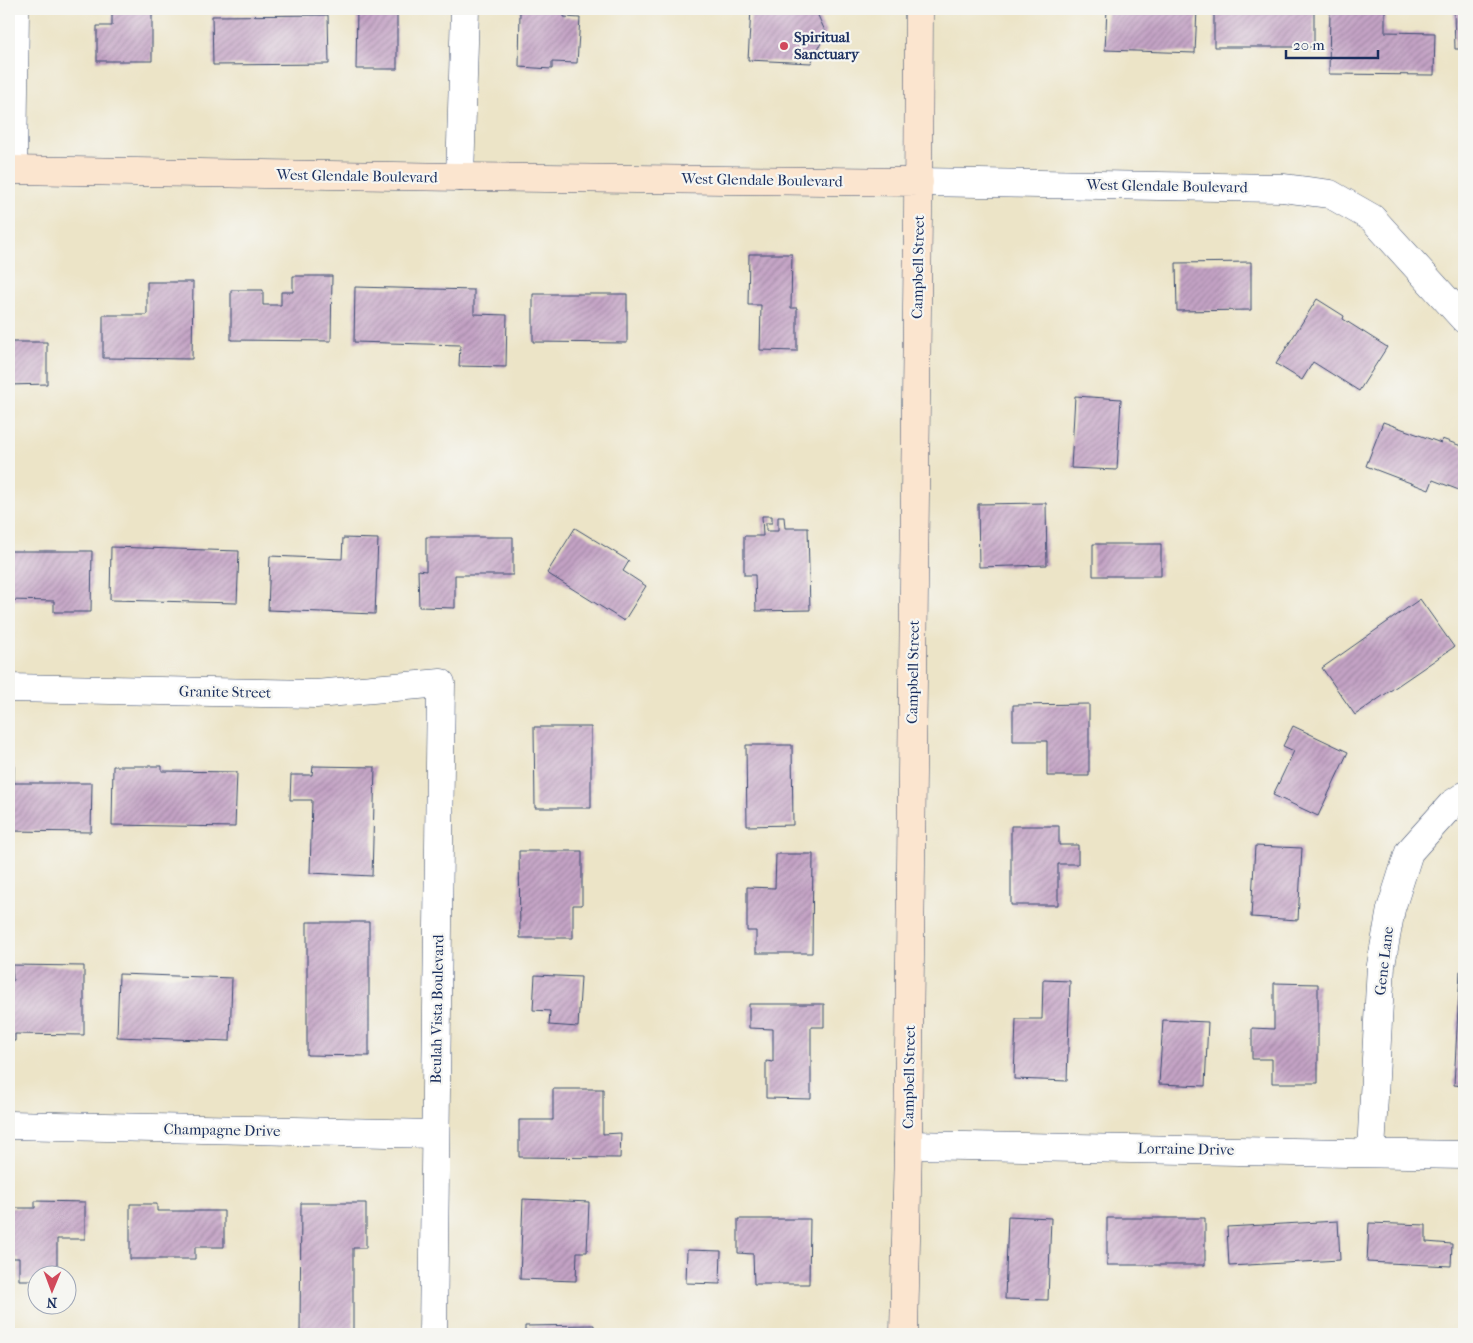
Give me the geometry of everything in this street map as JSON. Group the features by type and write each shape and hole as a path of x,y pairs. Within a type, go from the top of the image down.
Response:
{"main road":[{"name":"Campbell Street","path":"904,1334 908,1145 919,182 919,9"},
{"name":"West Glendale Boulevard","path":"11,170 919,182"}],"street":[{"path":"11,170 15,9"},
{"path":"460,177 465,9"},
{"name":"West Glendale Boulevard","path":"919,182 1283,188 1330,194 1372,218 1464,319"},
{"name":"Granite Street","path":"9,688 316,694 441,683"},
{"name":"Beulah Vista Boulevard","path":"433,1334 441,683"},
{"name":"Gene Lane","path":"1371,1152 1381,965 1391,909 1409,852 1452,804 1464,796"},
{"name":"Champagne Drive","path":"9,1125 435,1134"},
{"name":"Lorraine Drive","path":"908,1145 1464,1155"}],"building":[{"path":"112,9 152,9 152,61 97,61 97,26 112,26"},
{"path":"357,9 397,9 397,69 356,69"},
{"path":"520,9 564,9 564,17 580,18 577,63 552,62 552,69 519,67"},
{"name":"Spiritual Sanctuary","path":"751,9 815,9 826,33 811,63 748,60"},
{"path":"1107,9 1197,9 1195,53 1105,50"},
{"path":"1214,9 1314,9 1314,47 1214,47"},
{"path":"1330,9 1385,9 1385,32 1435,33 1434,75 1329,74"},
{"path":"1454,12 1464,12 1464,49 1455,49"},
{"path":"328,15 329,64 213,65 212,16"},
{"path":"749,254 792,254 791,308 797,308 797,351 760,350 761,305 748,305"},
{"path":"1251,262 1251,310 1177,311 1176,263"},
{"path":"293,276 332,276 331,341 231,340 231,290 263,290 263,305 281,305 281,292 293,292"},
{"path":"147,282 193,282 192,359 103,358 103,315 147,315"},
{"path":"355,287 474,290 474,314 507,315 506,367 459,366 460,345 354,342"},
{"path":"533,294 627,294 627,343 533,342"},
{"path":"1317,299 1344,316 1343,319 1387,347 1359,391 1313,362 1302,380 1276,364"},
{"path":"9,342 47,342 47,384 9,385"},
{"path":"1075,396 1121,399 1117,470 1071,468"},
{"path":"1383,422 1441,443 1442,439 1464,447 1464,492 1433,480 1429,490 1366,466"},
{"path":"1046,503 1047,565 979,567 978,504"},
{"path":"762,516 772,516 772,523 766,523 766,531 778,531 778,517 784,517 785,528 808,528 810,610 756,611 755,575 744,575 744,536 763,536"},
{"path":"575,528 629,561 623,571 646,586 624,621 547,573"},
{"path":"426,537 513,537 513,575 455,575 455,608 419,607 418,570 426,571"},
{"path":"343,538 378,539 375,614 268,610 270,556 342,559"},
{"path":"1093,544 1161,544 1161,576 1093,576"},
{"path":"111,547 239,551 237,603 110,600"},
{"path":"9,551 92,551 91,612 54,612 54,601 9,600"},
{"path":"1420,599 1454,647 1355,715 1322,668"},
{"path":"1089,704 1089,776 1047,776 1047,741 1013,741 1013,705"},
{"path":"1293,726 1348,752 1318,816 1273,795 1294,751 1283,746"},
{"path":"534,727 591,727 591,808 535,808"},
{"path":"746,745 792,745 793,825 747,826"},
{"path":"9,766 14,766 14,783 92,783 91,832 9,831"},
{"path":"113,766 162,766 162,771 237,772 235,827 112,825"},
{"path":"313,766 375,767 372,876 310,873 312,800 290,800 291,775 312,775"},
{"path":"1011,826 1059,826 1059,845 1078,845 1078,864 1058,864 1058,905 1011,905"},
{"path":"1255,846 1302,848 1298,920 1251,917"},
{"path":"519,851 582,851 582,905 573,905 573,938 520,938"},
{"path":"776,854 813,854 812,953 756,953 756,931 747,931 747,887 775,888"},
{"path":"307,922 369,922 369,1056 307,1055"},
{"path":"12,965 84,966 84,1035 15,1034 15,1041 9,1041 9,981 13,981"},
{"path":"1460,971 1464,971 1464,1086 1454,1085"},
{"path":"119,974 232,978 230,1041 117,1037"},
{"path":"535,975 581,977 578,1027 549,1025 550,1011 533,1010"},
{"path":"1043,980 1070,981 1067,1081 1014,1079 1016,1019 1042,1019"},
{"path":"1274,983 1318,984 1318,1083 1272,1083 1272,1059 1252,1059 1252,1028 1274,1029"},
{"path":"749,1004 824,1004 824,1027 811,1027 811,1099 766,1098 766,1061 773,1062 773,1029 749,1028"},
{"path":"1163,1020 1208,1022 1205,1086 1159,1084"},
{"path":"553,1089 603,1089 603,1134 621,1133 620,1158 519,1157 519,1120 553,1120"},
{"path":"523,1199 589,1202 587,1252 577,1252 576,1281 520,1279"},
{"path":"35,1201 85,1202 85,1239 57,1239 57,1266 28,1266 28,1280 19,1280 19,1258 9,1258 9,1208 35,1208"},
{"path":"301,1203 366,1203 366,1248 353,1248 353,1334 300,1334"},
{"path":"130,1204 157,1204 157,1211 224,1211 224,1247 195,1247 195,1259 130,1259"},
{"path":"1008,1216 1051,1218 1048,1300 1005,1299"},
{"path":"1107,1218 1205,1218 1205,1265 1107,1265"},
{"path":"738,1219 810,1219 809,1284 754,1284 753,1254 738,1253"},
{"path":"1338,1221 1340,1260 1229,1266 1227,1227"},
{"path":"1369,1223 1426,1225 1426,1242 1452,1244 1451,1266 1367,1262"},
{"path":"687,1250 721,1251 720,1284 686,1283"},
{"path":"594,1325 594,1334 525,1334 525,1326"}],"place":[{"name":"Spiritual Sanctuary","path":"784,46"}]}
